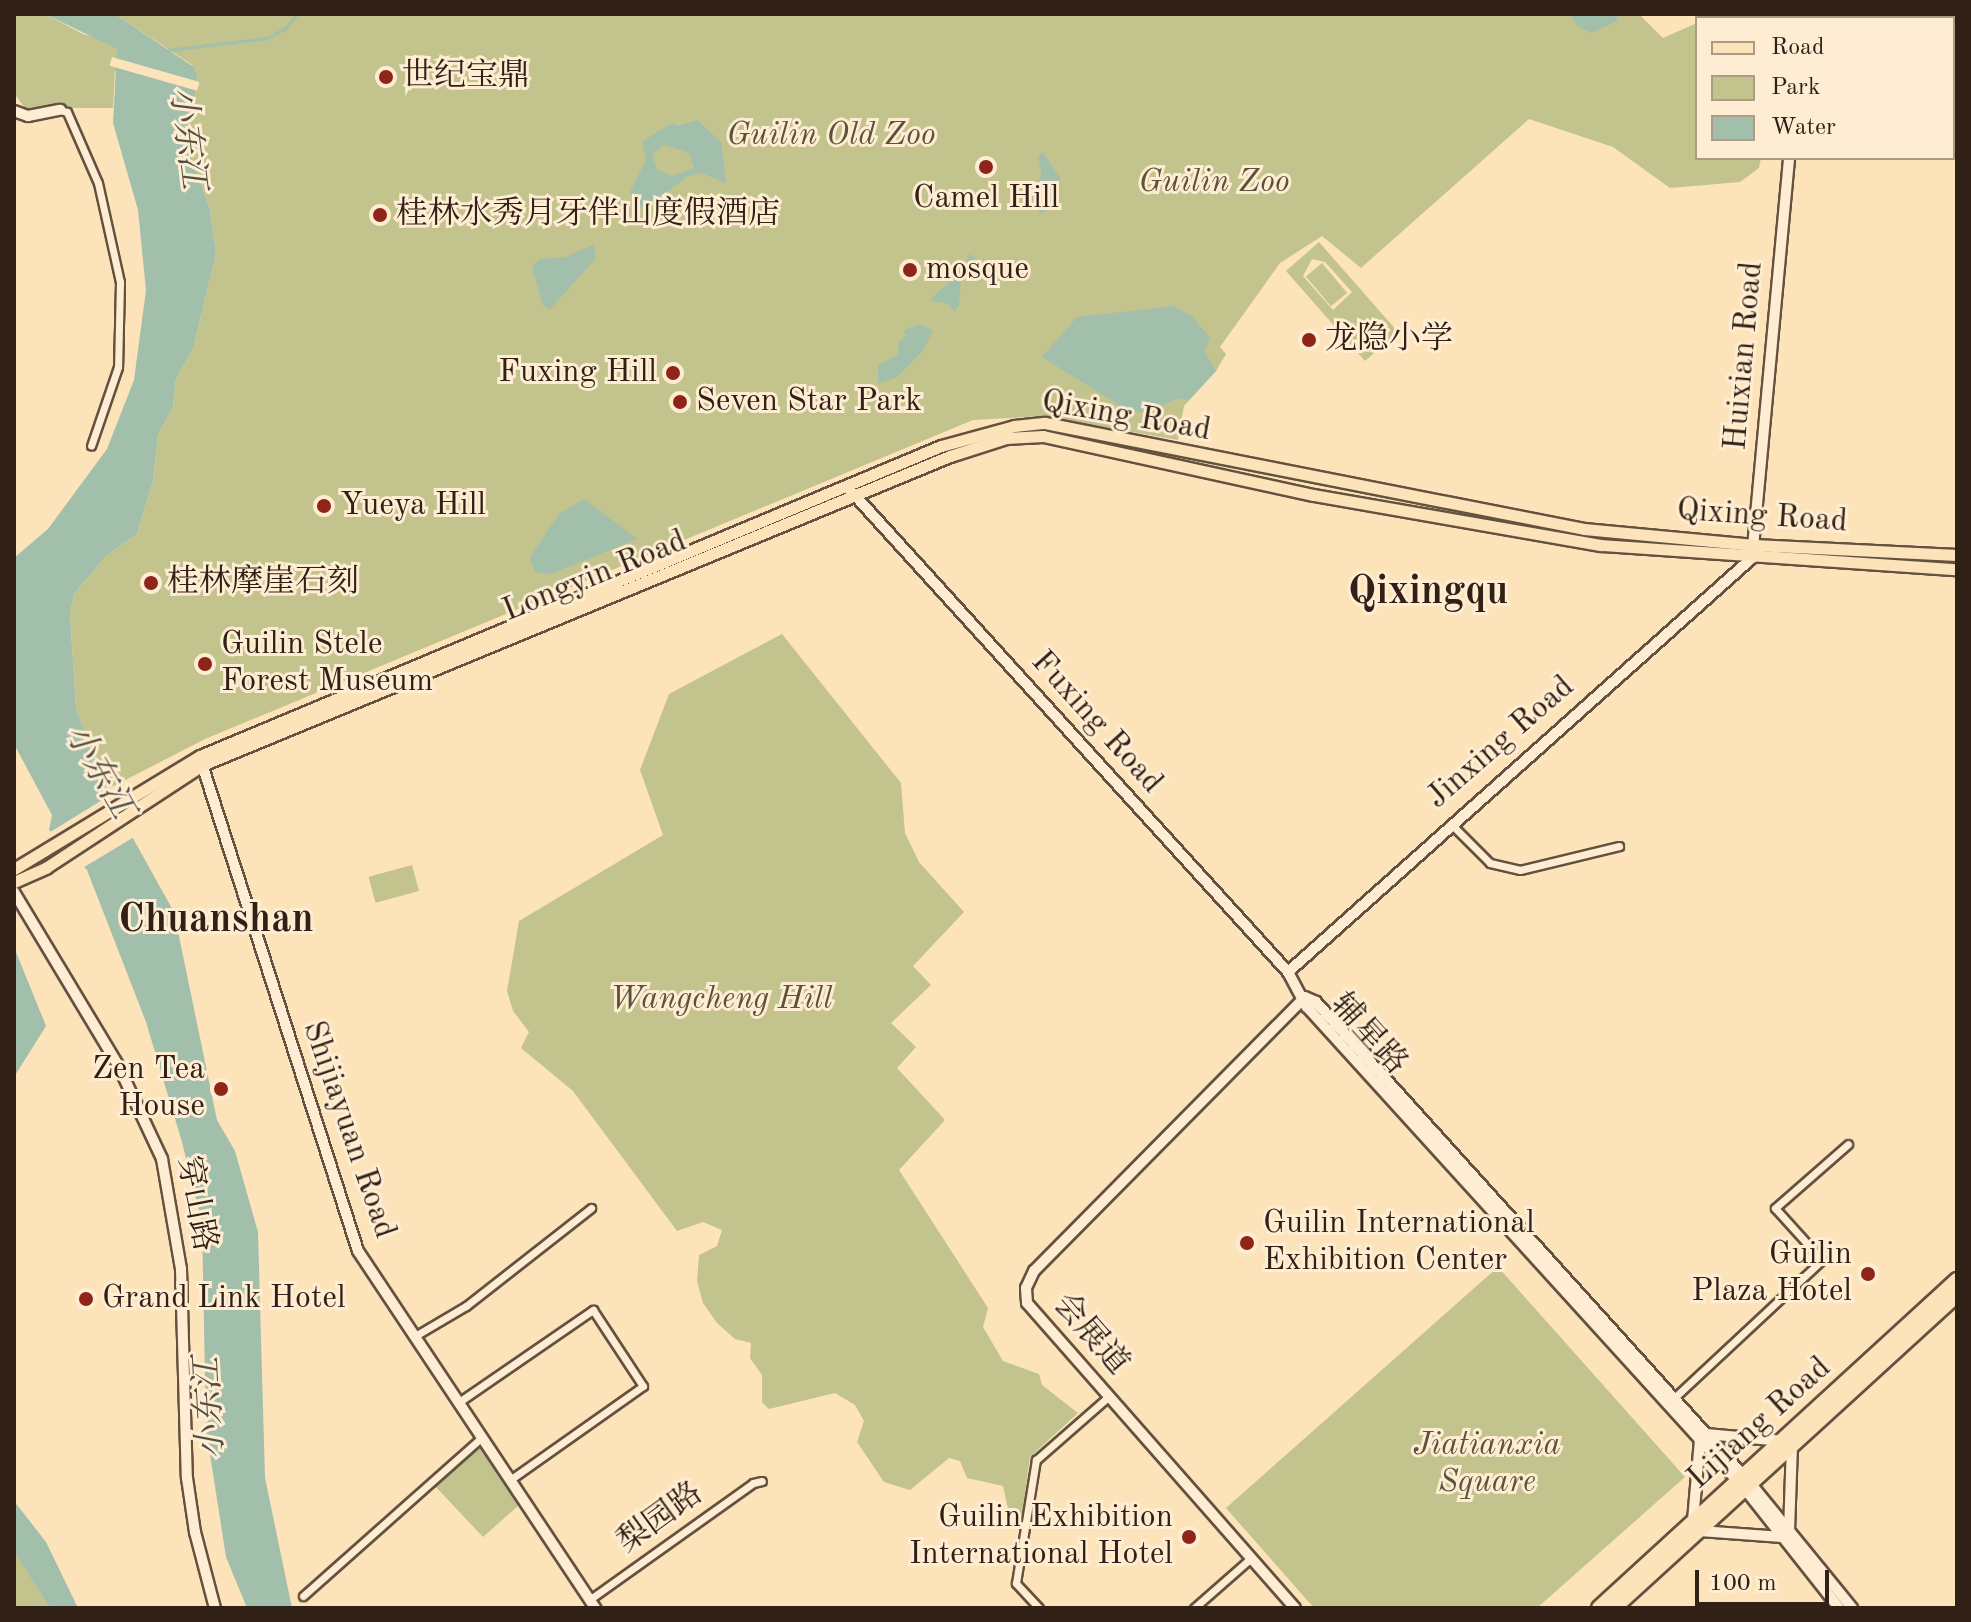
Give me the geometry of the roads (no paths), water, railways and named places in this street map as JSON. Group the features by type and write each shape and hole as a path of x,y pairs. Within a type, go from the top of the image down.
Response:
{"highway":[{"name":"Lijiang Road","path":"1788,1444 1957,1280"},
{"name":"Lijiang Road","path":"1599,1608 1957,1295"},
{"path":"1614,1608 1696,1526"}],"main road":[{"path":"14,111 28,116 60,110"},
{"name":"Huixian Road","path":"1752,558 1789,160"},
{"name":"Qixing Road","path":"201,761 966,436 1045,423 1584,529 1754,545 1957,555"},
{"name":"Qixing Road","path":"1006,438 1043,436 1466,525 1601,545 1752,558 1957,569"},
{"name":"Longyin Road","path":"201,761 857,498 950,456 1006,438"},
{"name":"Fuxing Road","path":"846,486 1288,972 1305,997"},
{"name":"Jinxing Road","path":"1288,972 1450,822 1752,558"},
{"path":"16,873 44,862 201,761"},
{"name":"Shijiayuan Road","path":"201,761 358,1251 592,1604"},
{"name":"穿山路","path":"14,892 119,1067 162,1159 181,1269 187,1478 195,1532 215,1608"},
{"name":"会展道","path":"1295,1608 1027,1303 1030,1279 1305,997"},
{"name":"辅星路","path":"1305,997 1316,1002 1674,1398 1703,1437"},
{"name":"辅星路","path":"1305,997 1307,1007 1745,1483 1786,1534"},
{"path":"1839,1608 1786,1534 1788,1444 1703,1437 1696,1526 1786,1534 1852,1608"}],"street":[{"path":"60,110 67,112 98,183 120,282 118,367 91,446"},
{"path":"1450,822 1490,863 1520,870 1619,846"},
{"path":"1674,1398 1822,1260 1775,1208 1848,1144"},
{"path":"415,1336 466,1306 591,1208"},
{"path":"459,1402 593,1310 610,1335 643,1386 511,1479"},
{"path":"1039,1608 1016,1583 1036,1460 1109,1396"},
{"path":"303,1596 482,1437"},
{"name":"梨园路","path":"592,1604 753,1483 762,1481"},
{"path":"1194,1608 1251,1558"}],"water":[{"name":"小东江","path":"45,14 115,14 194,67 197,78 186,143 210,209 216,254 193,349 176,379 173,407 158,435 153,481 137,534 106,556 74,594 70,615 76,708 106,790 174,912 217,1120 235,1151 258,1232 265,1478 292,1608 247,1608 226,1557 206,1429 202,1223 182,1142 146,1022 87,870 49,830 52,815 14,744 14,558 48,529 107,449 134,380 146,290 138,210 113,123 117,49"},
{"path":"1571,14 1617,14 1617,21 1591,33 1576,25"},
{"path":"697,120 721,142 726,183 702,173 688,176 643,210 630,192 646,160 642,142 672,123 678,126","holes":["664,145 689,153 694,168 672,176 657,170 652,154"]},
{"path":"1043,152 1060,178 1060,202 1040,214 1030,190 1042,175 1038,156"},
{"path":"594,245 596,258 550,309 543,305 532,268 539,259 565,257"},
{"path":"969,254 976,258 961,278 959,306 954,312 949,304 930,300 965,267"},
{"path":"1174,306 1193,317 1210,338 1204,351 1216,371 1189,400 1177,398 1151,412 1130,412 1042,357 1077,317"},
{"path":"920,325 933,330 924,349 896,378 878,383 878,366 898,354 899,341 906,337 904,330"},
{"path":"584,499 637,539 550,574 535,572 530,557 559,514"},
{"path":"14,947 46,1026 14,1077 15,1040"},
{"path":"14,1501 46,1542 78,1608 50,1608 14,1551"}],"waterway":[{"path":"167,50 267,38 286,28 297,14"}],"place":[{"name":"世纪宝鼎","path":"386,77"},
{"name":"Camel Hill","path":"986,167"},
{"name":"桂林水秀月牙伴山度假酒店","path":"380,215"},
{"name":"mosque","path":"910,270"},
{"name":"龙隐小学","path":"1309,340"},
{"name":"Fuxing Hill","path":"673,373"},
{"name":"Seven Star Park","path":"680,402"},
{"name":"Yueya Hill","path":"324,506"},
{"name":"桂林摩崖石刻","path":"151,583"},
{"name":"Guilin Stele Forest Museum","path":"205,664"},
{"name":"Zen Tea House","path":"221,1089"},
{"name":"Guilin International Exhibition Center","path":"1247,1243"},
{"name":"Guilin Plaza Hotel","path":"1868,1274"},
{"name":"Grand Link Hotel","path":"86,1299"},
{"name":"Guilin Exhibition International Hotel","path":"1189,1537"}],"district":[{"name":"Qixingqu","path":"1428,593"},
{"name":"Chuanshan","path":"216,921"}],"park label":[{"name":"Guilin Old Zoo","path":"831,136"},
{"name":"Guilin Zoo","path":"1214,183"},
{"name":"Wangcheng Hill","path":"721,1000"},
{"name":"Jiatianxia Square","path":"1487,1466"}]}
